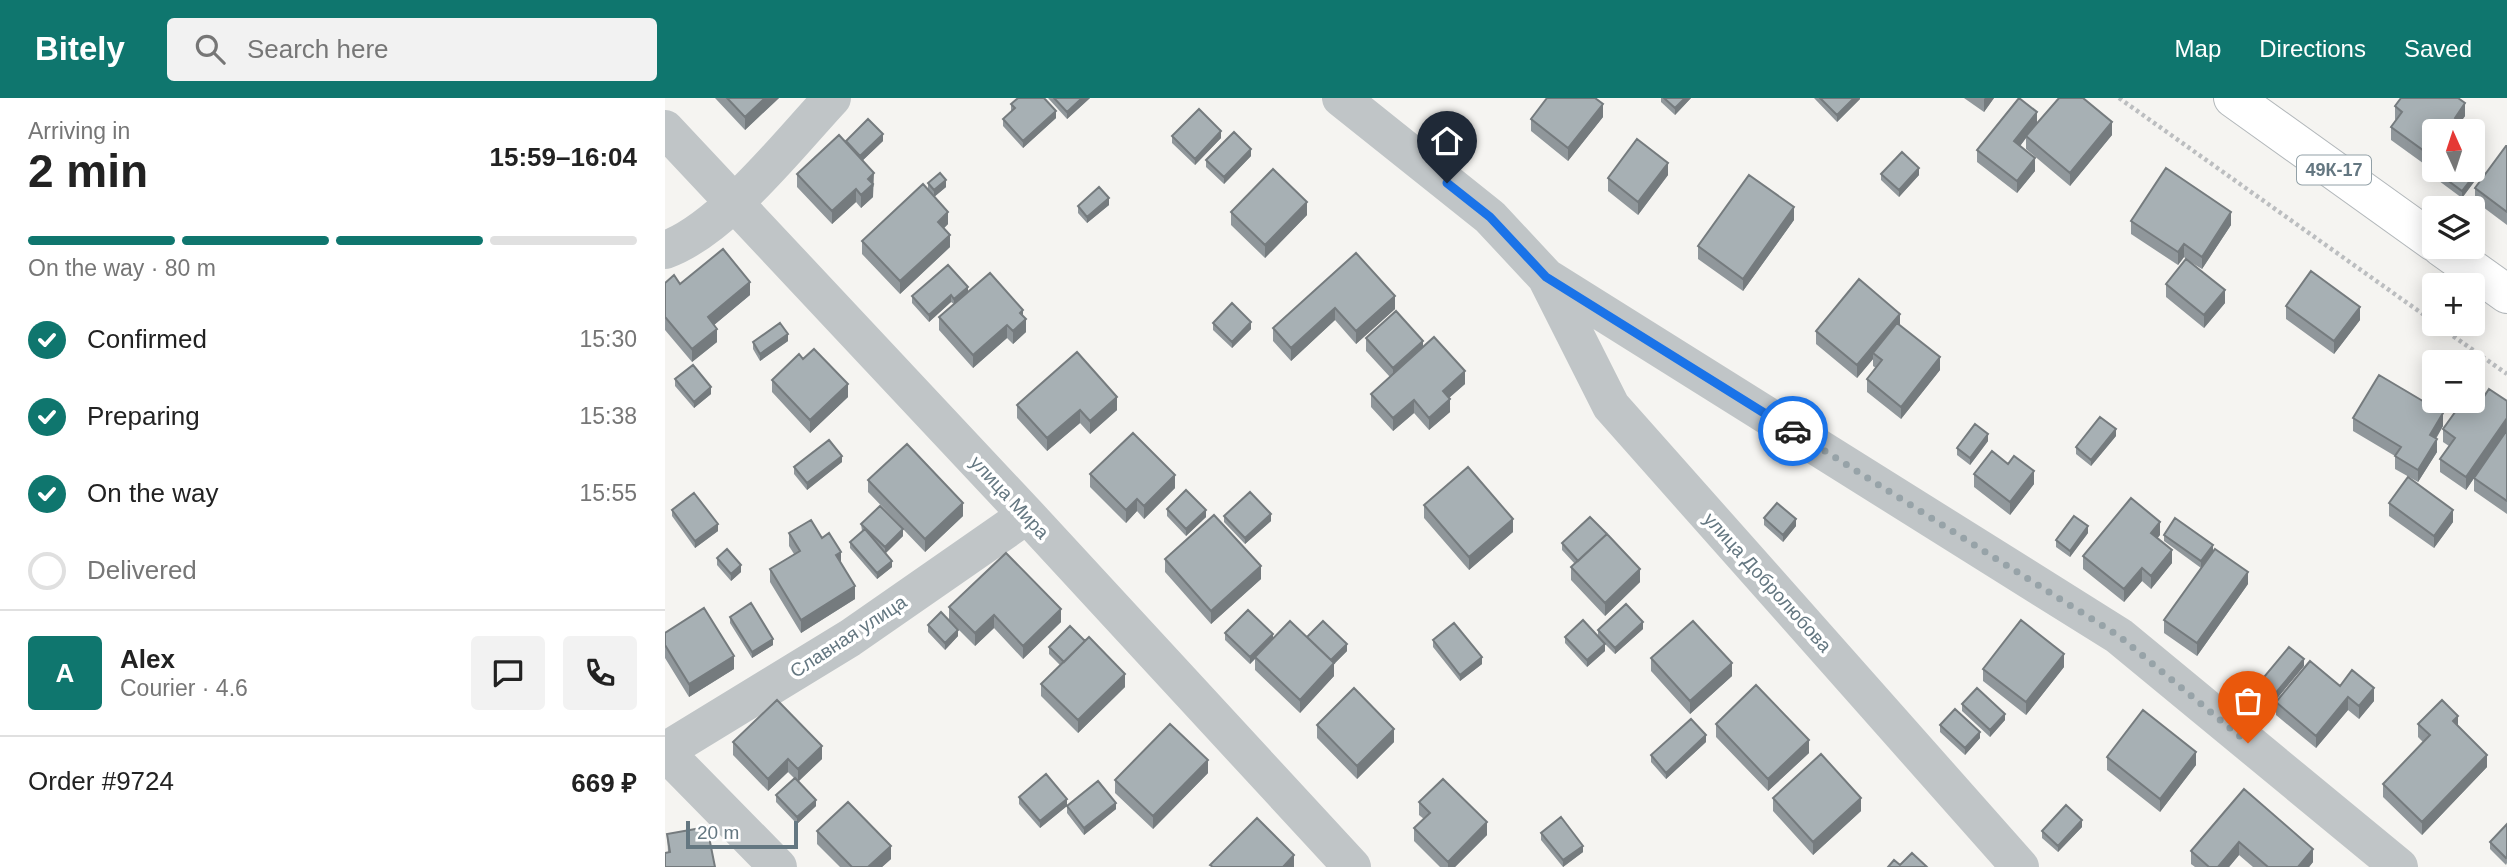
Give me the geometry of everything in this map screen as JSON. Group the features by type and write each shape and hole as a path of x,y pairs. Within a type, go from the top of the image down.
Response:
{"main road":[{"name":"49К-17","path":"2233,98 2422,233"},
{"path":"2458,259 2507,294"}],"street":[{"path":"665,250 681,245 734,203 832,98"},
{"name":"улица Добролюбова","path":"1341,98 1490,217 1546,277 2119,636 2399,867"},
{"name":"улица Мира","path":"665,129 1352,867"},
{"name":"улица Добролюбова","path":"1546,277 1611,406 2020,867"},
{"name":"Славная улица","path":"665,751 850,638 1027,515"},
{"path":"665,751 778,867"}],"path":[{"path":"2119,98 2422,314"},
{"path":"2453,336 2507,374"}],"building":[{"path":"727,98 765,98 745,117"},
{"path":"1018,98 1044,98 1056,111 1023,141 1003,119 1015,108 1011,104"},
{"path":"1054,98 1082,98 1067,112"},
{"path":"1547,98 1595,98 1603,104 1568,148 1531,119"},
{"path":"1664,98 1685,98 1675,108"},
{"path":"1820,98 1854,98 1837,115"},
{"path":"2019,98 2037,112 2014,141 2035,158 2017,181 1977,150"},
{"path":"2059,98 2083,98 2112,122 2070,173 2026,136"},
{"path":"2401,98 2458,98 2465,103 2456,119 2422,119 2422,149 2391,127 2402,112 2395,106"},
{"path":"1199,109 1221,131 1195,159 1172,136"},
{"path":"868,119 883,134 860,156 846,141"},
{"path":"1234,132 1251,149 1224,177 1206,160"},
{"path":"839,135 874,173 868,179 873,184 861,195 856,189 832,211 797,174"},
{"path":"1637,139 1668,163 1638,202 1608,178"},
{"path":"2507,146 2507,212 2475,188 2479,182 2485,182 2485,174"},
{"path":"1902,152 1919,168 1899,190 1881,174"},
{"path":"2166,168 2231,212 2202,257 2184,244 2178,252 2131,221"},
{"path":"1273,169 1307,202 1265,245 1231,212"},
{"path":"940,173 946,180 934,190 928,183"},
{"path":"1749,175 1794,207 1743,279 1698,246"},
{"path":"2450,182 2469,182 2462,191"},
{"path":"923,184 948,212 938,222 950,235 900,281 862,241"},
{"path":"1099,187 1109,198 1087,217 1078,206"},
{"path":"723,249 750,282 708,317 717,329 692,349 665,317 665,283 674,275 680,284"},
{"path":"1356,253 1395,296 1356,331 1335,308 1291,348 1273,328"},
{"path":"2186,259 2225,290 2204,315 2166,284"},
{"path":"948,265 968,287 954,299 951,295 929,315 912,296"},
{"path":"2311,271 2360,307 2334,341 2286,306"},
{"path":"990,273 1023,310 1020,313 1026,319 1013,331 1007,325 973,355 939,317"},
{"path":"1859,279 1900,314 1857,365 1816,331"},
{"path":"1232,303 1251,322 1232,342 1213,323"},
{"path":"1396,311 1423,341 1393,368 1366,338"},
{"path":"780,323 788,334 760,354 753,342"},
{"path":"1897,323 1940,357 1901,407 1867,379 1882,360 1873,353"},
{"path":"1434,337 1465,371 1443,391 1450,399 1429,418 1414,400 1393,418 1371,394"},
{"path":"814,349 848,384 810,420 772,380 799,354 803,359"},
{"path":"1077,352 1117,397 1090,421 1080,410 1047,438 1017,405"},
{"path":"693,365 711,387 694,402 675,379"},
{"path":"2379,375 2422,401 2422,413 2443,413 2430,435 2437,439 2418,470 2395,456 2401,447 2353,418"},
{"path":"2489,389 2507,401 2507,418 2466,477 2440,459 2455,438 2443,429 2454,413 2485,413 2485,395"},
{"path":"2100,417 2116,429 2091,460 2076,447"},
{"path":"1975,424 1988,434 1970,458 1957,448"},
{"path":"2507,430 2507,501 2474,478"},
{"path":"1133,433 1175,475 1144,506 1137,499 1126,510 1090,474"},
{"path":"829,440 842,456 807,483 794,467"},
{"path":"907,444 963,503 925,539 868,480"},
{"path":"1992,451 2008,464 2014,456 2034,471 2010,502 1974,474"},
{"path":"1468,467 1513,519 1469,557 1424,505"},
{"path":"2408,477 2453,510 2434,536 2389,503"},
{"path":"1186,490 1206,510 1186,529 1167,509"},
{"path":"1250,492 1271,514 1245,538 1224,516"},
{"path":"694,493 718,524 695,541 672,510"},
{"path":"2131,498 2160,522 2151,533 2172,550 2151,576 2142,568 2124,589 2083,556"},
{"path":"1777,503 1796,519 1783,535 1764,518"},
{"path":"880,506 903,529 885,547 861,524"},
{"path":"1214,515 1261,566 1211,611 1165,559"},
{"path":"2074,516 2088,526 2070,551 2056,540"},
{"path":"1590,517 1607,534 1578,561 1562,543"},
{"path":"2175,518 2213,545 2201,561 2164,535"},
{"path":"811,520 822,538 829,533 841,552 836,555 855,586 801,620 770,569 800,551 789,533"},
{"path":"865,529 892,561 877,573 850,542"},
{"path":"1607,534 1640,569 1605,603 1571,567"},
{"path":"727,549 741,565 731,574 717,558"},
{"path":"2215,549 2248,572 2197,643 2164,620"},
{"path":"1006,553 1061,609 1023,646 994,615 975,633 949,607"},
{"path":"751,603 773,639 752,652 730,617"},
{"path":"1626,604 1643,622 1615,648 1598,630"},
{"path":"704,608 734,656 689,684 665,645 665,633"},
{"path":"1248,610 1273,634 1250,657 1225,633"},
{"path":"941,612 958,630 945,643 928,625"},
{"path":"1583,620 1605,644 1587,660 1565,637"},
{"path":"2021,620 2064,654 2026,702 1983,669"},
{"path":"1290,621 1334,663 1300,700 1255,657"},
{"path":"1323,621 1347,644 1331,660 1307,637"},
{"path":"1693,621 1732,663 1690,701 1651,658"},
{"path":"1454,623 1482,657 1460,675 1433,640"},
{"path":"1070,626 1085,641 1064,662 1049,647"},
{"path":"1089,637 1125,674 1078,720 1041,684"},
{"path":"2289,647 2304,659 2269,701 2254,689"},
{"path":"2310,661 2340,686 2352,670 2374,688 2359,706 2348,697 2316,736 2276,702"},
{"path":"1756,685 1809,740 1768,779 1716,724"},
{"path":"1354,688 1394,729 1357,766 1317,725"},
{"path":"1977,688 2005,714 1990,730 1962,704"},
{"path":"777,700 822,746 798,769 788,759 768,779 733,742"},
{"path":"2442,700 2458,716 2453,721 2487,755 2422,822 2383,784 2430,735 2418,724"},
{"path":"1955,709 1980,732 1965,748 1940,725"},
{"path":"2143,710 2196,752 2160,799 2107,757"},
{"path":"1691,719 1706,735 1666,773 1651,755"},
{"path":"1170,724 1208,760 1153,816 1115,780"},
{"path":"1821,754 1861,798 1813,842 1773,798"},
{"path":"1046,774 1067,799 1040,821 1019,797"},
{"path":"795,778 816,800 797,817 776,795"},
{"path":"1443,779 1487,822 1448,862 1414,828 1430,813 1419,802"},
{"path":"1098,781 1116,803 1084,828 1067,806"},
{"path":"2244,789 2313,849 2298,867 2268,867 2239,842 2218,867 2209,867 2191,851"},
{"path":"848,802 891,846 868,867 852,867 817,831"},
{"path":"2066,805 2082,820 2058,846 2042,831"},
{"path":"1561,817 1583,846 1563,860 1541,833"},
{"path":"1257,818 1294,855 1283,867 1210,865"},
{"path":"2507,824 2507,857 2506,858 2490,842"},
{"path":"707,827 715,867 665,867 665,853 670,852 667,834"},
{"path":"1912,853 1927,867 1888,867 1894,860 1900,865"}],"way so far":[{"path":"1793,431 2119,636 2248,743"}],"route":[{"path":"1447,183 1490,217 1546,277 1793,431"}]}
